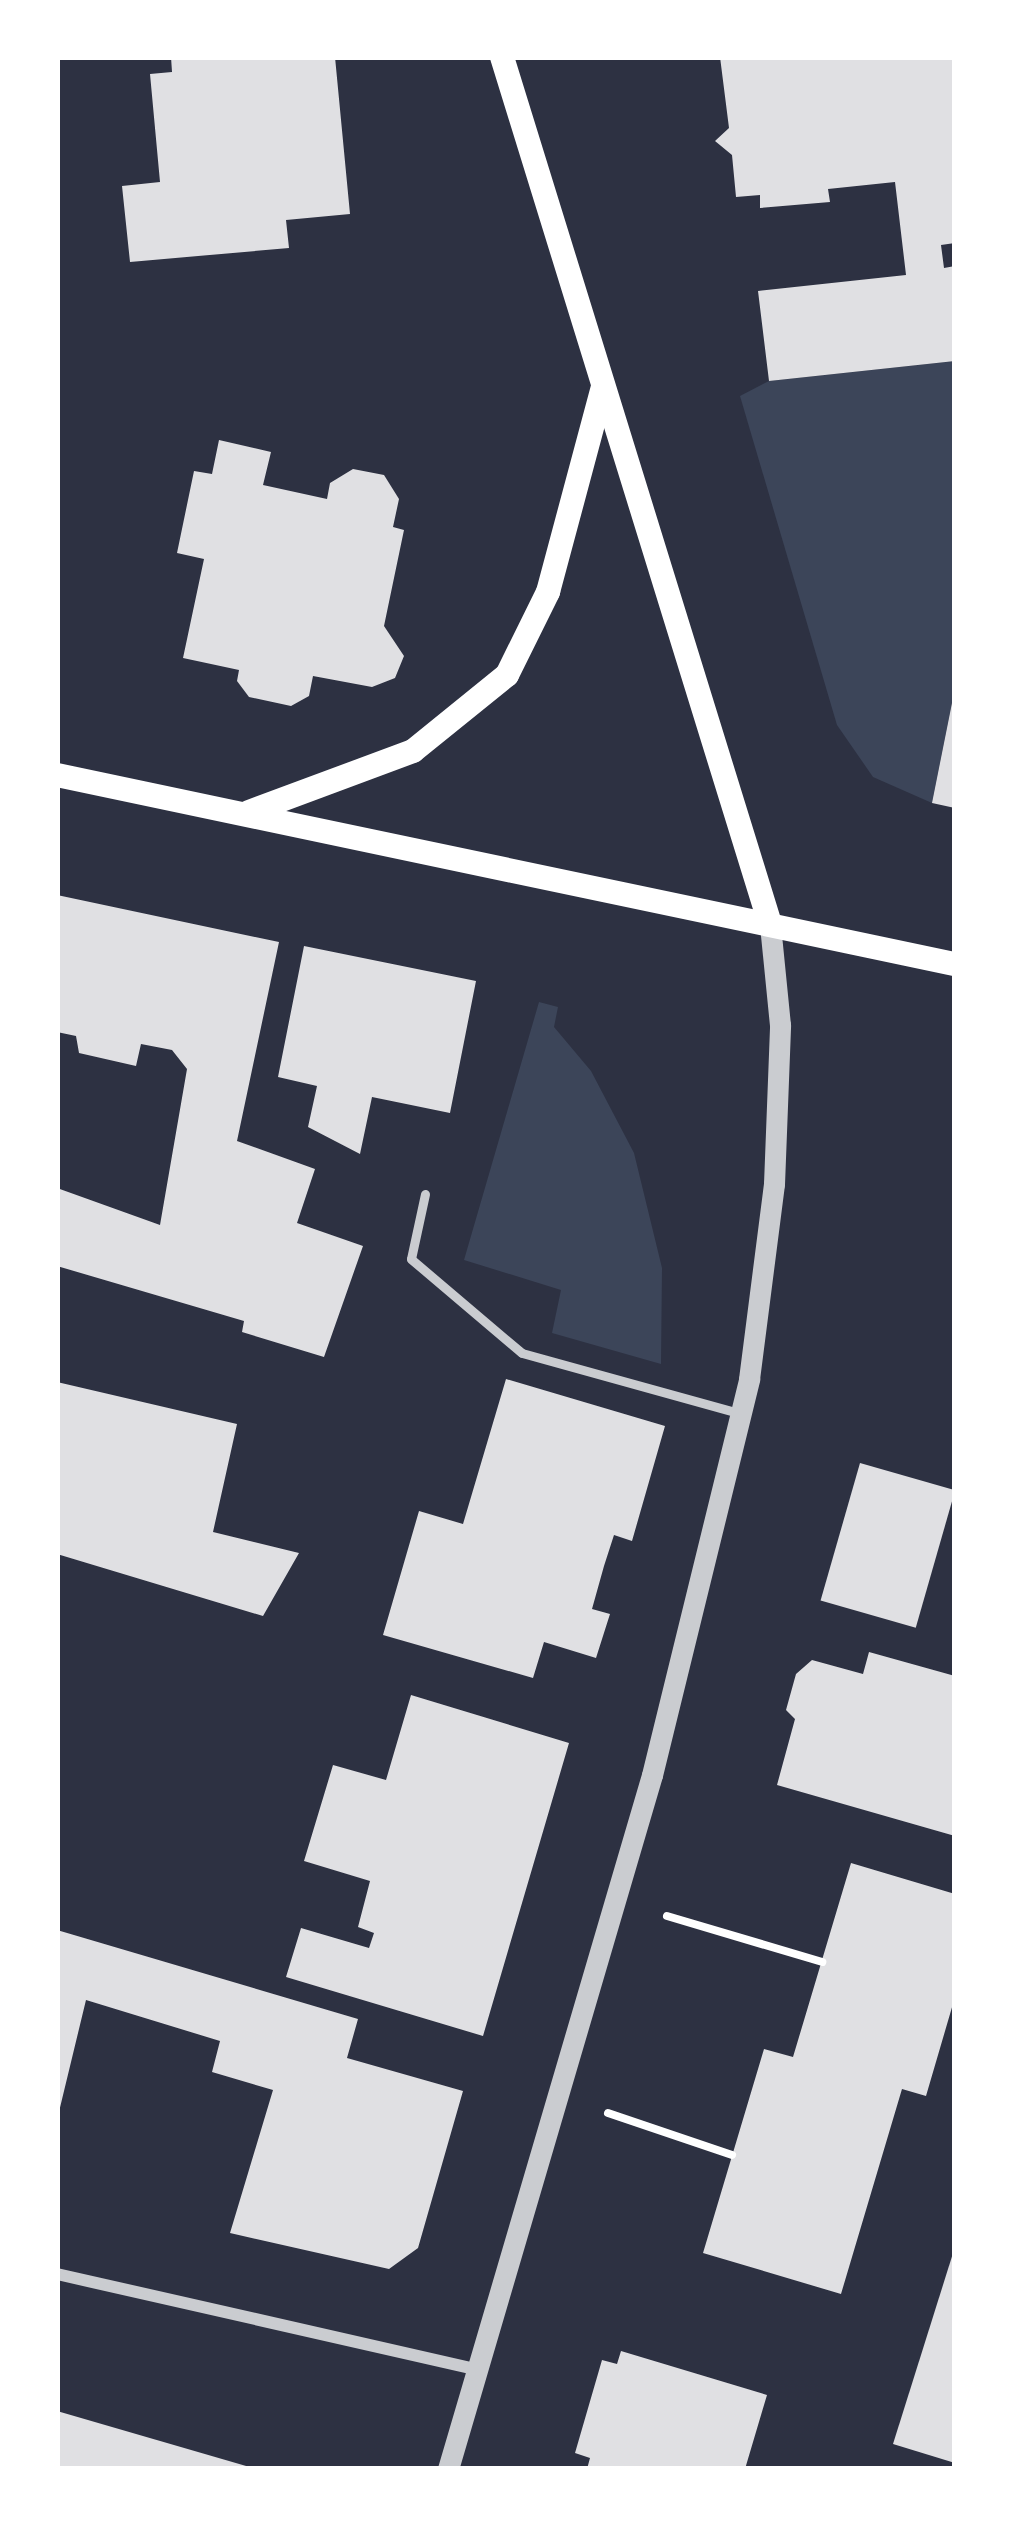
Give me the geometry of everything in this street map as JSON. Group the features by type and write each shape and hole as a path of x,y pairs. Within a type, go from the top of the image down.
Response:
{"main road":[{"path":"502,57 770,924"},
{"path":"247,813 412,751 507,675 548,592 603,386"},
{"path":"57,776 955,964"}],"street":[{"path":"448,2469 614,1900 742,1414 774,1184 780,1025 770,924"},
{"path":"57,2274 475,2369"}],"lane":[{"path":"425,1194 411,1259 523,1353 742,1414"}],"path":[{"path":"614,1900 822,1962"},
{"path":"556,2095 733,2155"}],"shaded area":[{"path":"955,361 955,688 932,803 873,777 837,725 740,396 769,381"},
{"path":"539,1002 558,1007 554,1027 591,1071 634,1153 662,1268 661,1364 552,1333 561,1290 464,1260"}],"building":[{"path":"171,57 335,57 350,214 286,220 289,248 130,262 122,186 160,182 150,74 172,72"},
{"path":"720,57 955,57 955,243 941,245 944,268 955,266 955,361 769,381 758,291 906,275 895,182 828,189 830,202 760,208 760,195 736,197 732,155 715,141 729,128"},
{"path":"219,440 271,452 263,485 327,499 330,483 353,469 384,475 399,499 393,527 404,530 384,626 404,656 395,678 372,687 313,676 309,696 291,706 249,697 237,681 239,670 183,658 204,559 177,553 194,471 212,474"},
{"path":"955,698 955,808 932,803"},
{"path":"57,895 279,942 237,1141 315,1169 297,1223 363,1246 324,1357 242,1332 244,1321 57,1266 57,1188 160,1225 187,1069 172,1050 141,1044 136,1066 79,1053 76,1036 57,1032"},
{"path":"304,946 476,981 450,1113 372,1097 360,1154 308,1127 317,1086 278,1077"},
{"path":"506,1379 665,1426 632,1541 614,1535 604,1566 592,1609 610,1614 596,1658 544,1642 533,1678 383,1635 419,1511 463,1524"},
{"path":"57,1382 237,1424 213,1532 299,1553 263,1616 57,1554"},
{"path":"860,1463 955,1490 916,1628 821,1600"},
{"path":"869,1652 955,1676 955,1836 777,1785 795,1719 786,1710 796,1674 812,1660 863,1674"},
{"path":"411,1695 569,1743 483,2036 286,1977 301,1928 369,1948 374,1933 358,1927 370,1881 304,1861 333,1765 386,1780"},
{"path":"851,1863 955,1894 955,1997 926,2096 902,2089 841,2294 703,2253 764,2049 793,2057"},
{"path":"57,1930 358,2019 347,2058 463,2091 418,2248 389,2269 230,2233 273,2090 212,2072 220,2041 86,2000 57,2120"},
{"path":"955,2250 955,2463 893,2444"},
{"path":"621,2351 767,2395 745,2469 587,2469 590,2458 575,2453 602,2360 617,2364"},
{"path":"57,2411 253,2468 253,2469 57,2469"}]}
